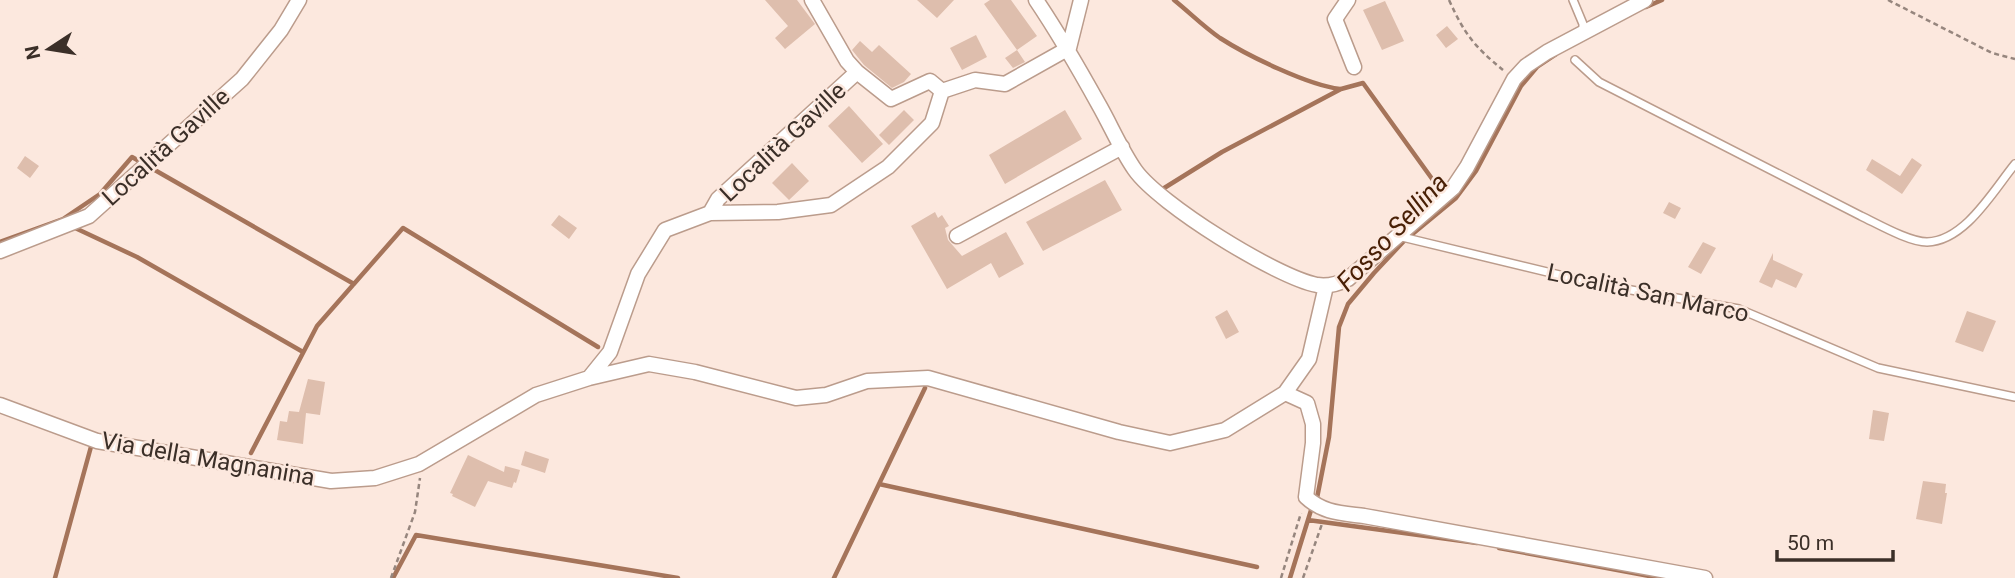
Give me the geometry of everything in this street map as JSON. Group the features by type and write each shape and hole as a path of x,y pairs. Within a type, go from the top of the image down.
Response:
{"street":[{"name":"Località Gaville","path":"0,251 89,216 242,79 281,30 299,0"},
{"name":"Località Gaville","path":"812,0 847,61 891,99 930,80 942,91"},
{"path":"1036,0 1069,48 1122,148 1144,181 1178,209 1261,261 1315,285 1326,286 1348,279 1453,188 1514,79 1526,66 1646,0"},
{"path":"1069,48 1081,0"},
{"path":"1348,0 1335,19 1354,67"},
{"name":"Località Gaville","path":"942,91 975,80 1005,84 1069,48"},
{"name":"Località Gaville","path":"710,213 718,199 857,72"},
{"name":"Località Gaville","path":"589,378 610,352 638,274 665,229 710,213 778,212 831,205 888,167 932,123 942,91"},
{"path":"957,236 1122,148"},
{"path":"1326,286 1309,359 1286,393 1307,403 1313,424 1306,497 1317,507 1327,511 1705,578"},
{"name":"Via della Magnanina","path":"0,405 97,441 331,481 375,478 419,464 536,395 589,378 649,364 695,372 796,398 826,395 867,381 928,378 1119,432 1170,443 1225,430 1286,393"}],"lane":[{"path":"1573,0 1583,24 1583,33"},
{"path":"1575,60 1599,82 1861,216 1925,242 1945,239 1961,230 2015,164"},
{"name":"Località San Marco","path":"1397,236 1597,284 1739,309 1878,368 2015,397"}],"path":[{"path":"1449,0 1462,29 1476,47 1514,79"},
{"path":"1888,0 1992,53 2015,59"},
{"path":"391,578 415,512 420,482 419,464"},
{"path":"1281,578 1306,497"},
{"path":"1303,578 1327,511"}],"building":[{"path":"765,0 797,0 815,24 785,49 775,38 788,26"},
{"path":"917,0 954,0 937,18"},
{"path":"990,0 1011,0 1037,36 1017,50 984,4"},
{"path":"1385,1 1404,41 1382,50 1363,10"},
{"path":"1447,26 1458,39 1446,48 1436,35"},
{"path":"976,35 987,57 962,70 950,48"},
{"path":"860,41 872,52 879,45 911,74 904,82 892,88 864,65 852,50"},
{"path":"1017,50 1025,62 1013,68 1005,58"},
{"path":"849,106 883,144 862,163 828,126"},
{"path":"904,110 914,120 889,145 879,135"},
{"path":"1065,110 1082,139 1005,184 989,155"},
{"path":"25,156 39,166 30,178 17,168"},
{"path":"1912,158 1922,165 1902,194 1866,170 1872,159 1900,176"},
{"path":"792,163 809,181 789,200 772,183"},
{"path":"1105,180 1122,210 1043,251 1026,222"},
{"path":"1669,202 1681,208 1675,219 1663,213"},
{"path":"935,212 938,218 942,215 949,226 945,228 948,240 962,256 1006,232 1024,264 999,278 991,263 947,289 911,226"},
{"path":"559,215 577,228 569,239 551,225"},
{"path":"1703,242 1716,248 1701,274 1688,267"},
{"path":"1773,253 1773,260 1803,274 1796,288 1776,279 1772,288 1759,282"},
{"path":"1227,310 1239,332 1226,339 1215,317"},
{"path":"1967,311 1996,321 1983,352 1955,342"},
{"path":"308,379 325,382 320,415 306,413 303,444 277,440 280,421 287,422 289,411 299,412"},
{"path":"1873,410 1889,413 1884,441 1869,439"},
{"path":"525,451 549,459 545,473 521,465"},
{"path":"468,455 504,472 505,466 520,470 516,483 514,482 512,488 488,481 475,507 452,496 450,493"},
{"path":"1923,481 1946,484 1942,524 1916,519"}],"waterway":[{"path":"1174,0 1214,34 1246,53 1295,76 1340,89"},
{"name":"Fosso Sellina","path":"1646,7 1662,0"},
{"name":"Fosso Sellina","path":"1290,578 1317,498 1329,437 1339,327 1348,304 1404,241 1456,198 1476,171 1521,86 1537,67 1555,55"},
{"path":"1161,190 1222,152 1341,89 1363,83 1443,194"},
{"path":"0,242 63,219 100,194 132,157 354,284"},
{"path":"73,227 137,257 303,352"},
{"path":"251,453 317,326 403,228 598,347"},
{"path":"834,578 925,388"},
{"path":"55,578 92,443"},
{"path":"879,484 1257,567"},
{"path":"1308,520 1477,543"},
{"path":"393,578 416,535 678,578"},
{"path":"1499,548 1660,578"}]}
